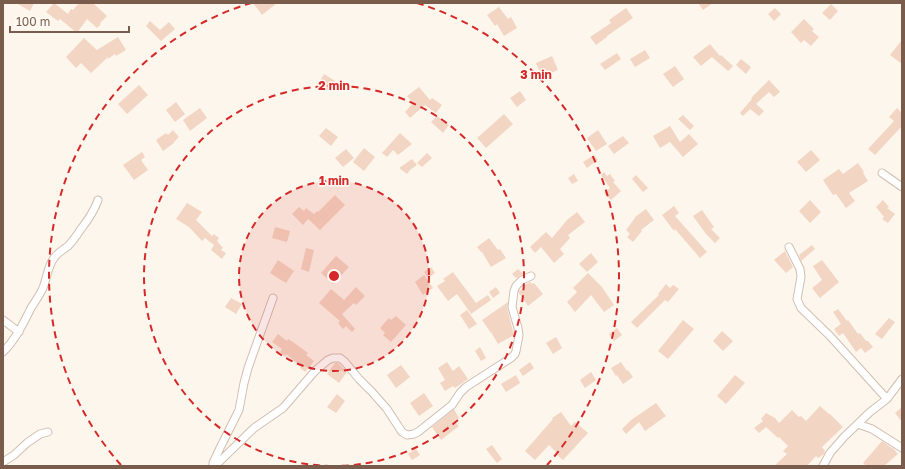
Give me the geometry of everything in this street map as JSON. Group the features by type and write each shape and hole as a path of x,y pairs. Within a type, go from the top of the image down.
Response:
{"street":[{"path":"882,174 902,187"},
{"path":"3,352 19,332 42,289 49,267 54,258 72,242 96,208 98,200"},
{"path":"789,247 800,269 801,277 797,300 801,308 825,330 887,399"},
{"path":"214,466 254,428 283,408 316,371 328,360 333,358 340,358 345,362 358,379 387,409 402,432 407,435 418,432 452,405 460,393 466,388 515,354 519,335 512,306 514,291 516,286 522,280 531,276"},
{"path":"214,466 213,463 238,410 248,368 273,298"},
{"path":"3,320 19,332"},
{"path":"823,466 830,453 844,437 870,412 887,399 902,379"},
{"path":"858,424 872,429 902,448"},
{"path":"3,462 40,434 48,432"}],"building":[{"path":"16,3 34,3 30,11"},
{"path":"54,3 68,14 71,9 73,10 79,3 93,3 107,16 97,28 87,19 77,33 60,19 58,21 46,12"},
{"path":"253,3 277,3 262,15"},
{"path":"698,3 713,3 703,10"},
{"path":"831,4 838,11 830,20 822,13"},
{"path":"499,7 508,19 511,17 517,28 504,36 497,24 495,26 487,15"},
{"path":"626,8 633,18 596,45 590,37 611,23 609,20"},
{"path":"775,8 781,14 774,21 768,14"},
{"path":"804,19 814,29 812,31 819,37 811,46 804,40 801,43 791,32"},
{"path":"150,21 160,30 169,22 175,29 161,41 146,26"},
{"path":"118,37 126,50 116,56 115,54 108,59 108,57 91,73 81,63 76,68 66,57 84,38 97,50"},
{"path":"902,40 902,64 890,55"},
{"path":"710,44 720,56 721,55 733,66 728,71 712,57 701,66 693,57"},
{"path":"645,50 650,58 635,67 630,59"},
{"path":"617,53 621,59 605,70 600,64"},
{"path":"552,56 558,70 542,77 536,63"},
{"path":"741,59 751,67 746,74 736,65"},
{"path":"675,66 684,79 673,87 663,74"},
{"path":"324,74 335,81 329,91 318,84"},
{"path":"769,80 780,92 774,97 769,92 756,104 764,111 759,116 750,109 743,116 740,113 752,99 751,98"},
{"path":"139,85 148,95 127,114 118,104"},
{"path":"419,87 430,100 432,98 442,105 436,113 425,105 410,118 405,112 413,103 407,96"},
{"path":"520,91 526,100 517,107 510,98"},
{"path":"176,102 185,114 175,122 166,110"},
{"path":"200,108 207,118 190,131 183,120"},
{"path":"897,108 902,113 902,126 875,155 868,149 894,121 889,117"},
{"path":"504,114 513,124 486,148 477,138"},
{"path":"683,115 694,126 690,130 678,119"},
{"path":"437,116 449,125 443,133 431,122"},
{"path":"670,126 680,142 689,134 698,144 683,157 670,142 660,148 653,136"},
{"path":"326,128 338,137 331,146 319,136"},
{"path":"173,130 179,137 174,143 163,151 156,140 166,133 168,135"},
{"path":"598,130 607,144 596,151 587,138"},
{"path":"400,133 412,144 398,155 393,150 387,157 382,153"},
{"path":"623,136 629,143 614,154 608,146"},
{"path":"364,148 375,157 364,171 353,162"},
{"path":"346,149 354,158 343,167 335,158"},
{"path":"811,150 820,160 806,172 797,162"},
{"path":"142,152 145,157 141,160 148,170 134,180 123,165"},
{"path":"427,153 432,158 422,167 417,163"},
{"path":"594,155 598,160 587,168 583,162"},
{"path":"412,159 417,165 407,174 399,168"},
{"path":"858,163 868,181 849,193 855,201 846,208 836,194 833,195 823,180 839,169 843,174"},
{"path":"604,172 607,176 610,174 615,181 613,182 621,191 611,200 604,193 610,188 601,175"},
{"path":"574,174 578,181 572,184 568,178"},
{"path":"636,175 648,188 643,192 632,179"},
{"path":"335,195 345,205 320,230 308,219 303,225 292,214 299,207 304,211 306,208 314,214 317,211 318,212"},
{"path":"810,200 821,212 810,223 799,211"},
{"path":"883,200 889,207 887,208 895,214 888,223 882,219 884,217 876,207"},
{"path":"187,203 202,212 196,220 212,236 214,234 219,238 217,241 223,248 221,250 226,253 222,259 211,250 214,245 205,238 202,241 189,227 176,219"},
{"path":"674,206 679,213 675,216 707,252 700,258 675,229 674,231 662,215"},
{"path":"646,209 654,220 641,230 642,231 633,242 627,237 630,234 626,230 635,217"},
{"path":"702,210 714,227 711,229 720,238 715,243 706,234 693,216"},
{"path":"577,212 585,222 568,235 570,238 560,249 564,254 554,263 541,247 535,253 530,247 546,232 552,238 567,220"},
{"path":"275,227 290,231 287,242 272,238"},
{"path":"489,238 498,250 500,249 506,258 491,267 482,252 477,247"},
{"path":"812,245 815,249 801,261 799,255"},
{"path":"306,248 314,250 309,272 301,269"},
{"path":"785,251 793,267 786,273 774,260"},
{"path":"591,253 598,262 587,272 579,264"},
{"path":"336,256 349,267 333,284 321,273"},
{"path":"278,260 294,271 286,283 270,273"},
{"path":"822,260 839,282 820,298 812,288 822,280 813,266"},
{"path":"431,267 435,273 428,278 424,272"},
{"path":"518,269 523,274 516,278 512,274"},
{"path":"453,272 476,303 488,295 491,300 471,314 457,294 448,301 437,286 445,281 443,279"},
{"path":"588,273 602,287 614,305 604,312 591,295 575,312 567,302 577,292 573,288"},
{"path":"424,275 433,288 423,295 415,282"},
{"path":"530,282 532,284 534,283 543,294 528,306 519,291 524,288 523,286"},
{"path":"666,284 670,288 673,285 679,289 668,302 665,300 637,328 631,322 659,295 658,294"},
{"path":"356,287 365,296 356,305 354,303 342,314 355,329 352,332 346,326 343,329 338,323 340,321 319,303 331,289 344,300"},
{"path":"496,287 500,293 493,298 489,292"},
{"path":"231,298 242,304 236,314 225,307"},
{"path":"508,302 507,308 514,335 498,344 482,320"},
{"path":"838,309 858,334 860,333 873,347 865,353 861,348 856,352 843,333 839,336 834,329 841,324 833,312"},
{"path":"467,310 477,324 469,329 460,315"},
{"path":"396,316 406,325 391,342 383,335 385,333 380,328 389,318 391,320"},
{"path":"889,318 895,322 882,339 875,334"},
{"path":"683,320 694,329 668,359 658,351"},
{"path":"617,328 622,335 614,341 609,334"},
{"path":"722,331 733,341 723,351 713,341"},
{"path":"278,334 287,341 288,339 293,342 308,353 306,355 314,361 305,372 300,368 301,366 286,354 285,356 280,352 282,349 272,342"},
{"path":"556,337 562,348 553,354 546,343"},
{"path":"480,347 486,358 481,361 475,351"},
{"path":"447,362 453,371 459,366 468,379 455,388 453,386 445,391 440,383 445,380 438,368"},
{"path":"530,362 534,368 523,376 519,370"},
{"path":"621,362 633,377 623,384 611,368"},
{"path":"335,363 338,363 347,372 339,383 327,374"},
{"path":"401,365 410,377 396,388 387,375"},
{"path":"591,372 596,380 585,388 580,380"},
{"path":"516,375 520,383 506,392 501,384"},
{"path":"735,375 745,383 726,404 717,396"},
{"path":"424,393 433,406 419,416 410,403"},
{"path":"337,394 345,401 336,413 327,407"},
{"path":"656,403 666,416 645,431 639,422 626,434 622,429 631,420"},
{"path":"820,406 843,427 822,447 825,451 824,454 818,458 816,456 807,466 774,466 787,454 783,451 788,446 766,427 759,433 754,428 763,421 761,419 766,413 775,418 779,423 792,410 806,421"},
{"path":"902,407 902,422 895,413"},
{"path":"454,409 459,418 454,421 459,426 441,440 432,427"},
{"path":"561,412 571,426 575,422 588,433 563,460 549,445 535,460 525,451 553,419 552,418"},
{"path":"882,441 893,448 898,454 884,466 866,466 863,463"},
{"path":"492,445 502,459 497,463 486,449"},
{"path":"416,449 420,455 412,460 408,454"}]}
